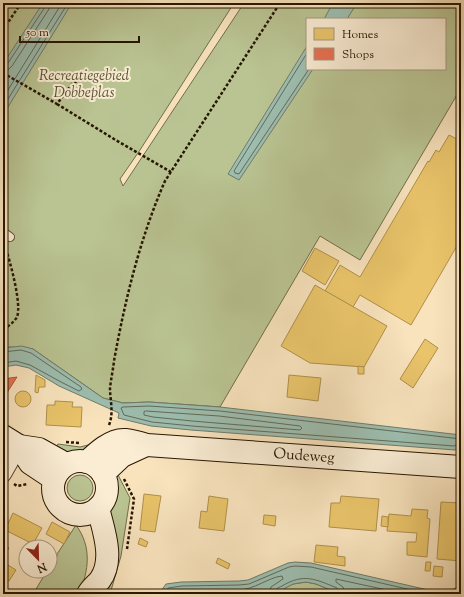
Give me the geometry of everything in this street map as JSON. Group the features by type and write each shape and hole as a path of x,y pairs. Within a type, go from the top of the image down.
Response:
{"main road":[{"name":"Oudeweg","path":"95,468 97,452 115,442 123,440 147,445 461,467"},
{"path":"11,441 30,463 60,472"},
{"path":"80,461 95,468 105,479 105,497 91,511 77,514 70,513 59,505 53,492 52,485 60,472 80,461"},
{"path":"89,591 93,562 91,511"}],"street":[{"path":"3,474 11,441"}],"path":[{"path":"3,12 8,3"},
{"path":"3,30 21,3"},
{"path":"111,412 110,386 118,344 140,246 153,208 165,181 280,3"},
{"path":"3,73 171,172"},
{"path":"57,104 72,84 90,73"},
{"path":"3,329 17,317 18,307 11,264 6,249 6,235"},
{"path":"125,480 134,499 127,551"}],"green space":[{"name":"Recreatiegebied Dobbeplas","path":"3,3 234,3 120,179 123,186 244,3 461,3 461,88 360,260 320,236 220,407 149,402 123,403 103,398 33,349 10,347 3,348"},
{"path":"96,443 76,455 53,452 58,444 80,447"},
{"path":"117,473 130,498 121,556 110,594 99,594 107,511 112,497"},
{"path":"80,475 89,479 93,488 89,497 80,501 71,497 67,488 71,479"},
{"path":"76,525 85,542 87,550 87,567 79,594 33,594 42,579 58,579 58,553"},
{"path":"306,582 316,584 340,594 295,594 283,589 293,584"}],"water":[{"path":"43,3 72,3 3,115 3,64"},
{"path":"333,3 357,3 348,18 325,18"},
{"path":"306,48 306,70 312,70 239,180 228,174"},
{"path":"22,346 33,349 103,398 123,403 149,402 220,407 461,435 461,446 455,450 151,426 118,418 119,413 59,386 29,368 16,365 3,367 3,348"},
{"path":"288,563 311,563 437,592 443,592 461,585 461,594 340,594 316,584 306,582 293,584 274,594 159,594 166,584 181,582 248,580"}],"building: Homes":[{"path":"449,135 461,141 461,239 411,325 360,295 353,307 325,291 340,265 360,277 428,161 429,162 436,150 439,152"},
{"path":"315,248 339,261 325,285 302,271"},
{"path":"315,285 387,326 364,367 310,363 281,346"},
{"path":"425,339 438,348 413,388 400,379"},
{"path":"358,366 364,367 364,374 358,374"},
{"path":"36,375 45,380 45,387 39,387 38,393 35,392"},
{"path":"289,375 321,378 318,401 287,397"},
{"path":"20,391 26,391 31,396 29,405 26,407 20,407 15,402 15,396"},
{"path":"55,401 73,402 72,407 82,407 81,427 46,425 47,405 55,405"},
{"path":"144,494 161,496 155,532 140,530"},
{"path":"209,496 228,499 224,531 199,528 201,511 207,512"},
{"path":"341,496 379,499 376,531 329,527 331,503 340,503"},
{"path":"441,502 461,503 461,561 437,559"},
{"path":"412,509 428,510 427,518 430,519 427,557 407,555 407,542 416,542 417,533 387,531 389,514 411,516"},
{"path":"13,513 42,528 36,539 23,539 5,530"},
{"path":"264,515 276,516 275,526 263,524"},
{"path":"382,516 388,517 388,527 381,526"},
{"path":"52,522 70,532 64,544 58,541 58,539 46,534"},
{"path":"140,538 148,542 146,547 138,544"},
{"path":"3,544 9,548 3,557"},
{"path":"316,545 338,547 337,556 345,557 345,566 314,562"},
{"path":"218,558 230,564 228,569 216,563"},
{"path":"3,562 16,570 9,581 3,578"},
{"path":"426,562 431,562 430,571 425,571"},
{"path":"434,566 443,567 442,577 433,576"}],"building: Shops":[{"path":"17,377 3,399 3,379"}]}
